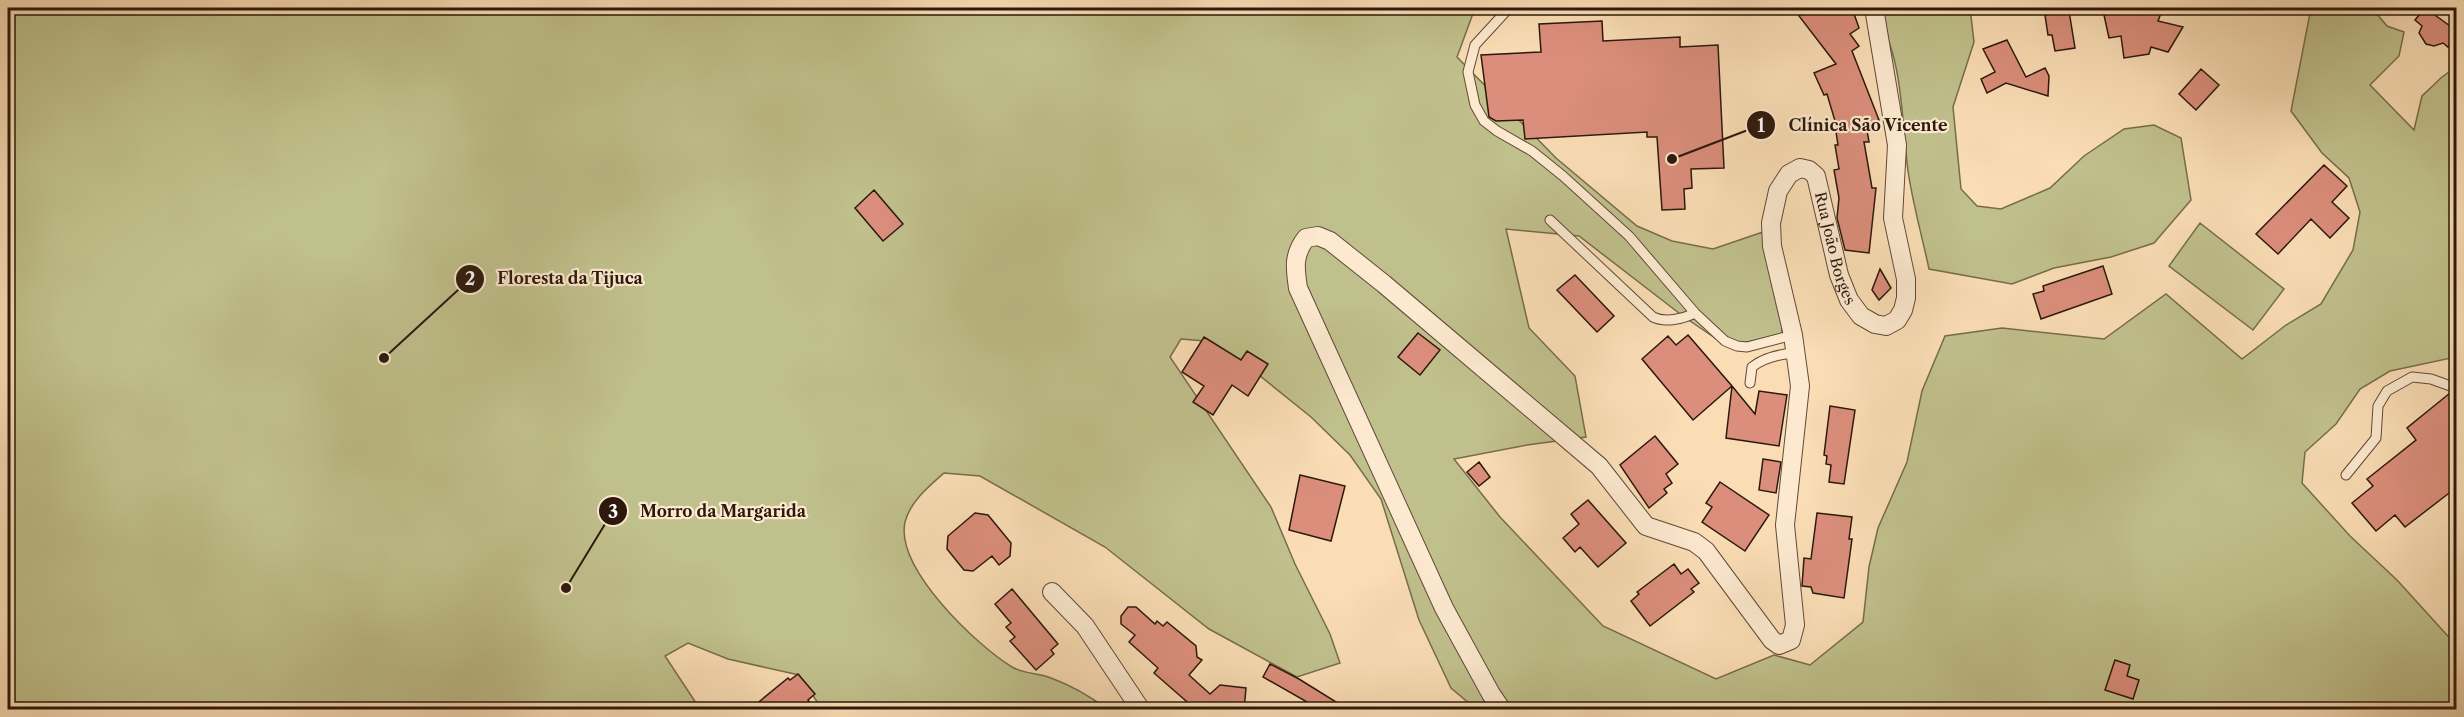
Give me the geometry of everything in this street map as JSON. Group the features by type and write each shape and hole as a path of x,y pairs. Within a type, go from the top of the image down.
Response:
{"street":[{"name":"Rua João Borges","path":"1502,710 1444,608 1298,288 1294,264 1299,247 1306,238 1318,236 1330,241 1384,284 1599,466 1646,526 1694,542 1706,551 1772,640 1779,645 1791,640 1795,625 1785,525 1800,386 1794,344 1772,246 1771,224 1778,191 1789,174 1800,168 1809,170 1816,176 1839,275 1849,300 1861,316 1875,324 1886,326 1898,320 1906,298 1906,279 1893,218 1897,145 1875,8"},
{"path":"1052,592 1085,626 1141,710"}],"lane":[{"path":"1509,8 1475,45 1468,72 1475,105 1484,121 1532,151 1629,236 1695,313 1725,341 1747,347 1794,344"},
{"path":"1550,220 1653,317 1659,320 1685,318 1695,313"},
{"path":"1750,383 1752,367 1794,344"},
{"path":"2346,476 2376,438 2378,406 2387,391 2412,377 2431,379 2457,388"}],"green space":[{"path":"8,8 1475,8 1457,57 1556,158 1637,226 1672,241 1713,249 1763,232 1781,278 1782,335 1727,346 1684,317 1579,236 1506,229 1529,328 1575,376 1586,437 1527,445 1454,459 1500,517 1603,626 1716,679 1774,655 1810,665 1863,622 1869,567 1878,528 1907,462 1922,391 1945,336 2002,328 2104,339 2166,294 2242,359 2286,325 2321,304 2353,250 2360,212 2349,178 2322,153 2291,111 2311,8 2372,8 2387,26 2404,32 2399,56 2370,85 2414,130 2422,96 2456,67 2456,357 2390,371 2360,389 2336,424 2305,452 2302,483 2350,536 2397,580 2456,645 2456,709 1476,709 1451,688 1419,620 1381,499 1350,455 1311,417 1244,363 1205,341 1181,339 1170,357 1271,507 1295,564 1330,634 1340,663 1297,677 1209,629 1105,547 980,476 944,473 916,501 905,522 905,541 912,561 925,582 960,624 1012,667 1066,684 1107,709 822,709 799,675 728,659 688,643 665,656 700,709 8,709"},
{"path":"1872,8 1970,8 1974,42 1953,107 1961,189 1977,206 2001,209 2050,188 2084,156 2124,129 2154,125 2181,138 2191,200 2154,243 2111,257 2054,268 2012,284 1929,269 1910,184 1896,66 1890,45"},
{"path":"2200,223 2284,289 2253,330 2169,266"}],"building":[{"path":"1810,8 1852,8 1859,28 1850,34 1859,46 1852,51 1879,120 1866,124 1869,142 1864,142 1872,188 1876,188 1869,253 1845,250 1837,218 1839,198 1834,170 1839,169 1835,145 1838,145 1836,132 1838,131 1827,94 1824,95 1814,73 1836,64 1799,16"},
{"path":"2115,8 2163,8 2158,21 2183,27 2168,52 2151,47 2149,54 2124,58 2121,36 2109,38 2104,15 2116,12"},
{"path":"2425,8 2457,31 2448,47 2443,43 2434,46 2426,44 2419,33 2422,26 2415,20"},
{"path":"2069,11 2075,48 2055,51 2052,35 2048,35 2045,15"},
{"path":"1602,21 1603,41 1680,37 1680,47 1718,45 1724,168 1691,169 1692,188 1684,189 1685,209 1662,210 1657,137 1647,137 1647,132 1525,139 1523,120 1496,121 1489,117 1481,55 1541,52 1539,24"},
{"path":"2007,40 2026,77 2045,68 2049,76 2048,96 2006,83 1987,93 1981,79 1995,72 1983,49"},
{"path":"2201,69 2219,85 2196,110 2179,94"},
{"path":"2324,165 2347,186 2332,202 2349,218 2330,238 2311,219 2278,254 2256,234"},
{"path":"874,190 903,224 883,241 855,208"},
{"path":"2103,266 2112,294 2041,319 2033,294 2044,291 2043,286"},
{"path":"1880,269 1891,288 1879,300 1872,290"},
{"path":"1575,275 1614,316 1597,332 1557,290"},
{"path":"1418,333 1440,350 1420,375 1398,357"},
{"path":"1688,335 1732,386 1693,420 1642,359 1668,336 1676,345"},
{"path":"1204,337 1241,360 1247,351 1268,364 1248,396 1232,385 1213,415 1193,402 1204,386 1182,372"},
{"path":"1732,386 1755,414 1759,391 1787,395 1779,446 1726,438"},
{"path":"2450,393 2457,395 2457,487 2405,527 2395,515 2376,531 2352,503 2373,486 2367,479 2416,440 2407,428"},
{"path":"1830,406 1855,410 1844,484 1829,482 1831,465 1826,464 1827,456 1824,455"},
{"path":"1655,436 1678,464 1666,474 1672,483 1664,489 1667,493 1649,508 1620,465"},
{"path":"1763,459 1781,462 1776,493 1759,490"},
{"path":"1479,462 1490,477 1479,486 1467,472"},
{"path":"1300,475 1345,486 1331,541 1289,530"},
{"path":"1720,482 1769,515 1745,551 1702,522 1712,507 1706,503"},
{"path":"1588,500 1626,543 1598,567 1580,547 1575,552 1563,538 1579,524 1571,514"},
{"path":"975,513 988,515 1011,543 1010,556 999,565 992,556 973,571 964,570 947,549 948,536"},
{"path":"1817,513 1852,517 1849,539 1852,539 1844,598 1813,593 1811,587 1802,586 1804,558 1811,559"},
{"path":"1674,564 1681,574 1688,569 1699,583 1691,589 1694,592 1650,626 1631,601 1639,594 1637,592"},
{"path":"1012,589 1058,644 1051,650 1054,654 1036,670 1010,641 1015,637 1006,627 1011,623 995,604"},
{"path":"1128,607 1136,607 1155,624 1157,621 1163,626 1167,622 1196,646 1197,657 1202,660 1189,675 1210,694 1220,685 1246,688 1244,710 1193,710 1194,708 1154,673 1158,668 1129,642 1135,635 1121,624 1121,616"},
{"path":"2115,660 2130,665 2127,676 2139,680 2133,699 2105,690"},
{"path":"1270,664 1349,710 1321,710 1263,677"},
{"path":"798,674 815,694 808,700 815,710 749,710 788,678 790,680"}],"place":[{"name":"Clínica São Vicente","path":"1672,159"},
{"name":"Floresta da Tijuca","path":"384,358"},
{"name":"Morro da Margarida","path":"566,588"}]}
